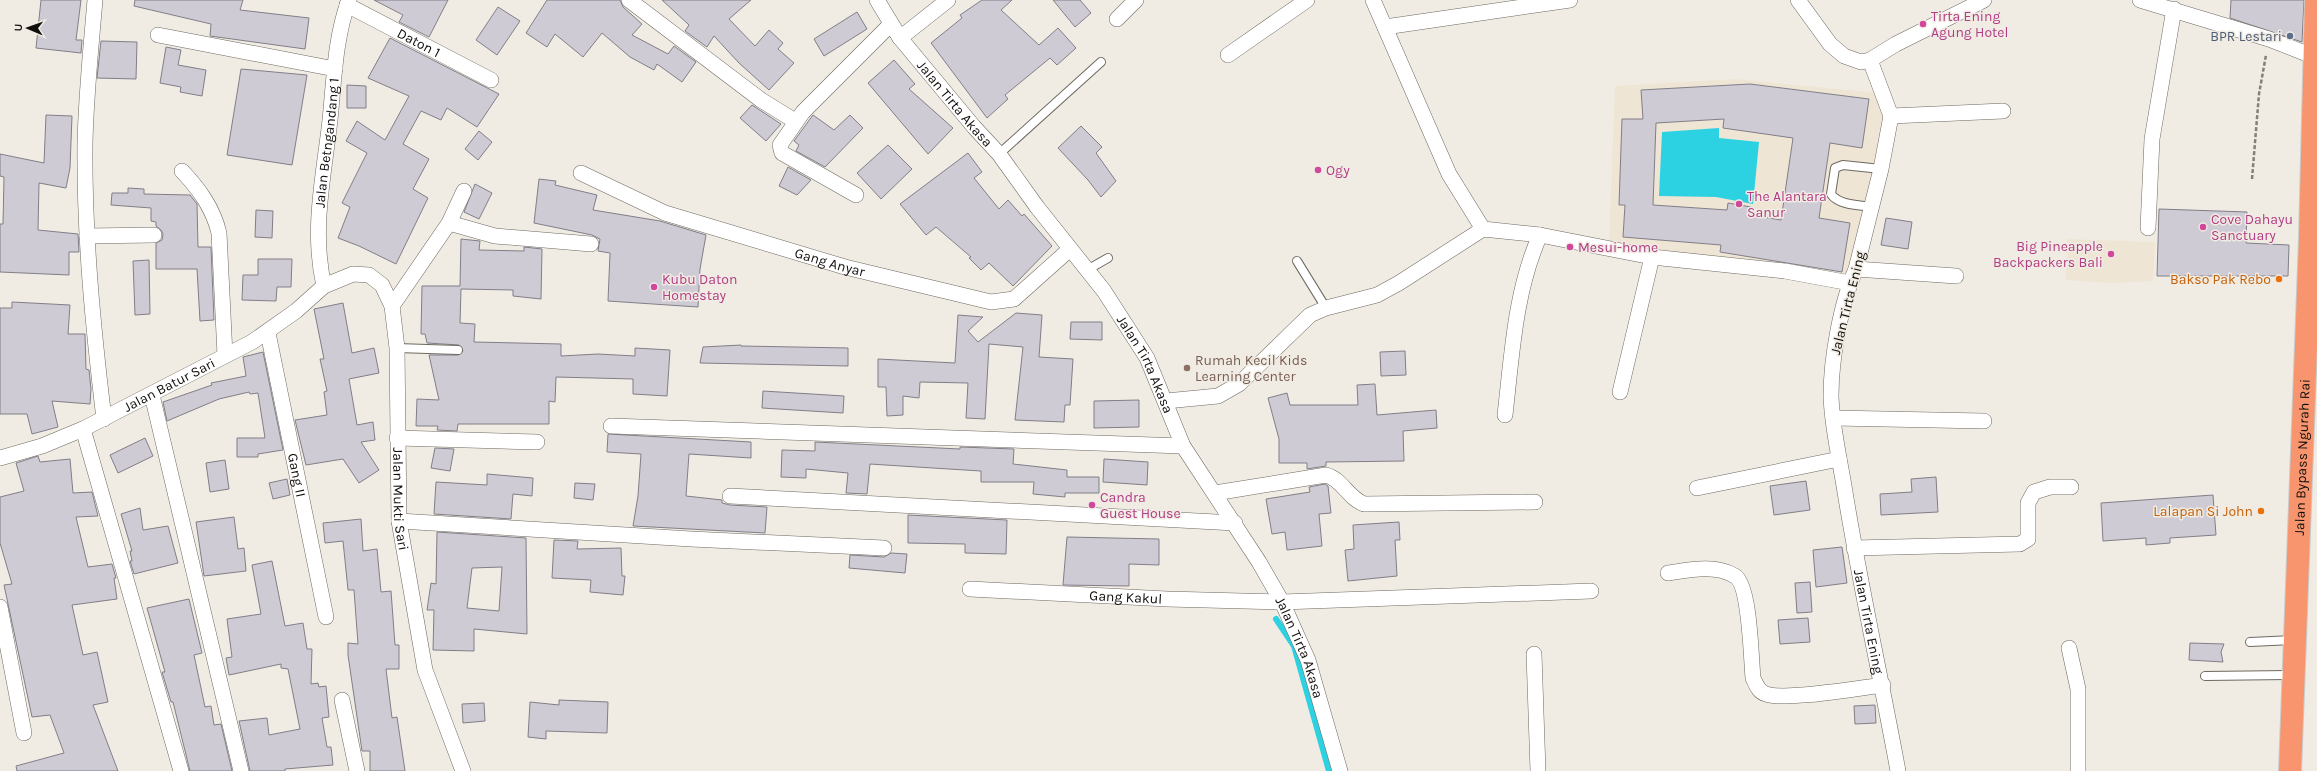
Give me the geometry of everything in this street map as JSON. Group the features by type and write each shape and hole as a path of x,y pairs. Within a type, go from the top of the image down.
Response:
{"highway":[{"name":"Jalan Bypass Ngurah Rai","path":"2290,771 2292,675 2310,239 2316,0"}],"street":[{"path":"95,0 86,99 85,143 90,302 104,419"},
{"path":"629,0 761,100 795,121"},
{"name":"Jalan Tirta Akasa","path":"877,0 900,38 974,127 999,154 1070,249 1104,291 1147,358 1166,401 1183,446 1235,523 1282,602 1308,660 1340,771"},
{"path":"900,38 948,0"},
{"path":"1117,19 1136,0"},
{"path":"1228,55 1307,0"},
{"path":"1373,0 1449,174 1483,229"},
{"path":"1385,27 1570,0"},
{"path":"1798,0 1830,44 1839,52 1853,60 1870,60 1896,44 1984,0"},
{"path":"2140,0 2174,9 2269,39 2315,57"},
{"name":"Jalan Betngandang 1","path":"324,286 319,260 318,211 335,69 348,2"},
{"name":"Daton 1","path":"348,2 491,80"},
{"path":"2148,228 2152,139 2174,9"},
{"path":"856,195 782,153 780,149 782,140 795,121 891,24"},
{"path":"158,35 335,69"},
{"path":"1870,60 1891,116 2003,111"},
{"name":"Jalan Tirta Ening","path":"1891,116 1881,169 1856,269 1850,283 1832,366 1831,396 1839,458 1854,548 1883,685 1898,771"},
{"path":"182,171 206,201 215,217 219,233 225,355"},
{"name":"Gang Anyar","path":"581,174 665,213 845,267 991,302 1014,299 1070,249"},
{"path":"392,306 449,223 464,191"},
{"path":"449,223 494,236 591,244"},
{"path":"1166,401 1218,396 1239,384 1310,315 1326,308 1377,295 1483,229 1540,235 1652,257 1785,271 1850,283"},
{"path":"87,236 154,235"},
{"path":"1505,415 1515,328 1523,283 1540,235"},
{"path":"1620,392 1652,257"},
{"path":"1856,269 1956,276"},
{"name":"Jalan Mukti Sari","path":"324,286 353,274 369,275 382,285 392,306 397,348 397,438 400,522 425,670 463,771"},
{"name":"Jalan Batur Sari","path":"0,458 42,446 83,429 152,395 268,333 310,300 324,286"},
{"name":"Gang II","path":"268,333 326,617"},
{"path":"152,395 241,771"},
{"path":"1834,418 1984,421"},
{"path":"611,426 1183,446"},
{"path":"83,429 181,771"},
{"path":"397,438 538,442"},
{"path":"1697,488 1839,458"},
{"path":"1215,493 1326,475 1335,478 1354,498 1364,504 1535,502"},
{"path":"1854,548 2020,544 2028,539 2028,503 2034,492 2050,488 2072,487"},
{"path":"730,496 1235,523"},
{"path":"400,522 691,539 884,548"},
{"path":"1668,573 1701,569 1717,569 1736,576 1745,590 1753,678 1759,690 1764,694 1791,695 1883,685"},
{"name":"Gang Kakul","path":"970,589 1167,599 1282,602 1592,591"},
{"path":"0,607 24,733"},
{"path":"2069,648 2078,689 2078,771"},
{"path":"1534,654 1538,771"},
{"path":"342,700 357,771"}],"lane":[{"path":"999,154 1101,62"},
{"path":"1872,207 1838,201 1834,198 1831,194 1835,168 1843,165 1881,169"},
{"path":"1087,270 1108,258"},
{"path":"1297,261 1326,308"},
{"path":"397,348 458,350"},
{"path":"2250,642 2294,640"},
{"path":"2205,676 2292,675"}],"path":[{"path":"2252,179 2259,94 2269,39"}],"shaded area":[{"name":"The Alantara Sanur","path":"1735,79 1879,93 1886,116 1848,278 1654,252 1609,243 1615,86"},
{"name":"Big Pineapple Backpackers Bali","path":"2067,239 2155,242 2153,281 2110,283 2066,280"}],"water":[{"path":"1719,128 1719,138 1759,142 1753,204 1716,197 1659,196 1662,132"}],"building":[{"path":"41,0 81,0 76,40 82,40 81,53 36,48"},
{"path":"135,0 243,0 240,10 309,18 305,49 210,36 211,24 134,6"},
{"path":"374,0 448,0 429,37 399,22 403,15"},
{"path":"547,0 620,0 623,7 642,24 632,35 668,54 674,46 696,62 682,82 657,64 654,70 630,57 602,33 583,57 555,34 547,47 526,33"},
{"path":"662,0 751,0 729,19 755,46 769,30 783,43 778,49 794,63 769,90 739,63 714,36 707,47 685,31 689,25"},
{"path":"982,0 1012,0 1001,10 1039,45 1058,28 1076,48 1057,65 1050,58 1005,95 1008,99 987,118 931,43 962,18 960,15"},
{"path":"1053,0 1080,0 1091,13 1075,27"},
{"name":"BPR Lestari","path":"2231,0 2304,0 2302,42 2230,18"},
{"path":"498,7 520,21 497,55 476,40"},
{"path":"857,12 867,29 824,56 814,39"},
{"path":"390,38 499,94 477,127 447,108 441,120 421,111 403,144 429,159 413,189 428,198 396,264 359,246 338,238 350,207 342,203 367,153 346,141 357,121 385,140 409,96 368,78"},
{"path":"101,41 137,42 136,79 97,78"},
{"path":"166,47 181,50 178,65 206,70 202,96 180,92 181,87 160,83"},
{"path":"894,60 915,84 909,89 953,128 928,154 868,83"},
{"path":"241,69 307,75 292,165 227,155"},
{"path":"1750,84 1869,99 1862,148 1830,143 1819,218 1850,223 1842,272 1720,252 1721,245 1623,237 1625,205 1619,205 1622,119 1643,119 1641,90","holes":["1724,119 1723,128 1793,138 1781,220 1750,215 1751,207 1728,203 1727,210 1653,205 1656,123"]},
{"path":"347,85 366,86 366,108 347,108"},
{"path":"752,105 781,124 766,141 740,118"},
{"path":"46,115 72,116 70,168 66,188 39,183 38,230 78,234 79,252 69,252 69,275 0,272 0,224 3,224 4,177 0,176 0,154 44,163"},
{"path":"813,115 834,130 850,115 863,128 825,167 796,151 799,145 794,141"},
{"path":"1081,126 1102,147 1096,153 1116,181 1101,197 1088,180 1058,148"},
{"path":"479,131 492,142 478,160 465,149"},
{"path":"888,145 912,169 881,199 857,173"},
{"path":"968,153 982,172 974,178 999,209 1008,200 1022,216 1024,214 1052,246 1013,286 989,263 981,270 969,258 971,257 936,227 926,235 900,204"},
{"path":"788,167 811,180 797,195 779,186"},
{"path":"539,179 556,181 555,185 597,195 593,210 660,221 706,235 700,269 698,307 608,301 610,253 598,251 600,239 592,235 534,223"},
{"path":"475,184 492,193 479,219 464,212"},
{"path":"128,188 144,189 144,194 190,195 197,204 198,247 211,247 214,320 200,321 197,269 156,269 156,243 162,240 163,234 156,226 156,222 151,221 151,208 111,205 112,193 128,193"},
{"name":"Cove Dahayu Sanctuary","path":"2159,209 2247,212 2246,243 2289,245 2288,276 2157,276"},
{"path":"256,210 273,211 272,238 255,237"},
{"path":"1886,218 1912,222 1908,249 1881,245"},
{"path":"461,239 480,241 479,250 524,251 524,247 542,249 541,299 513,296 513,290 461,289 460,323 475,324 474,342 561,344 561,356 598,354 635,356 635,348 670,350 667,396 633,394 633,379 556,377 555,402 549,401 549,424 458,424 457,431 437,430 438,426 416,426 417,399 439,400 429,355 458,355 463,351 459,345 427,343 425,334 421,334 422,286 460,286"},
{"path":"258,259 292,259 291,287 277,287 276,301 242,300 243,275 258,275"},
{"path":"149,260 150,314 135,315 133,261"},
{"path":"12,302 70,305 68,334 85,334 86,369 89,370 91,389 90,404 52,401 58,427 32,434 27,414 0,414 0,308 12,308"},
{"path":"343,303 352,353 374,348 379,373 349,379 357,425 373,422 375,440 361,442 379,470 359,483 343,459 306,465 295,420 327,415 324,392 327,391 320,359 324,359 314,309"},
{"path":"1016,313 1042,315 1039,357 1073,359 1070,405 1065,405 1064,422 1015,420 1023,347 989,344 985,419 966,418 968,383 920,382 919,398 903,396 903,415 887,416 886,387 878,387 878,359 955,363 958,315 983,317 968,331 978,342"},
{"path":"1071,322 1102,322 1102,340 1070,339"},
{"path":"741,345 848,348 848,366 700,363 703,347"},
{"path":"1405,351 1406,375 1381,376 1380,352"},
{"path":"263,352 283,450 258,454 258,457 237,457 237,438 265,438 258,393 250,394 249,392 219,399 167,421 163,402 212,385 211,383 246,376 243,357"},
{"path":"1375,384 1377,415 1436,410 1437,428 1403,431 1404,461 1326,462 1326,466 1307,469 1307,463 1279,463 1279,439 1268,398 1287,393 1290,405 1358,405 1357,385"},
{"path":"763,391 844,396 843,413 762,408"},
{"path":"1139,400 1139,427 1094,428 1094,401"},
{"path":"608,434 751,442 751,458 689,454 686,496 722,500 722,503 730,505 767,507 765,533 633,526 638,496 641,454 607,452"},
{"path":"145,438 153,456 118,473 110,455"},
{"path":"815,442 960,449 960,447 1014,449 1013,464 1067,470 1067,477 1099,477 1099,493 1065,493 1065,497 1033,494 1034,482 981,482 981,471 870,464 867,494 846,493 848,473 806,469 806,478 781,477 782,450 815,451"},
{"path":"435,448 454,449 450,471 431,468"},
{"path":"38,456 40,462 70,459 73,493 92,492 98,516 76,517 88,567 112,564 116,578 114,578 117,599 72,605 83,655 97,652 108,702 93,705 118,771 17,771 16,766 64,753 50,715 32,717 4,585 12,584 0,543 0,497 24,491 16,463"},
{"path":"1104,459 1148,462 1147,485 1103,482"},
{"path":"225,460 229,489 210,492 206,463"},
{"path":"487,474 533,478 532,496 513,494 511,519 434,514 436,482 487,485"},
{"path":"1936,477 1938,512 1881,515 1880,494 1912,492 1911,479"},
{"path":"287,479 290,495 273,499 269,483"},
{"path":"1806,481 1810,510 1774,515 1770,486"},
{"path":"575,483 595,484 593,500 574,498"},
{"path":"1325,484 1328,486 1331,513 1319,514 1322,546 1287,550 1285,532 1272,534 1266,499 1310,492 1309,487"},
{"path":"2213,495 2216,535 2170,538 2170,543 2146,545 2146,538 2103,541 2101,503"},
{"path":"140,508 143,530 168,526 178,563 134,574 130,561 132,561 130,551 132,551 121,514"},
{"path":"908,515 1007,520 1006,554 965,553 965,544 908,543"},
{"path":"234,517 238,549 244,548 246,571 204,576 196,522"},
{"path":"361,519 363,551 377,549 381,592 391,591 395,645 399,645 399,669 386,669 392,718 397,717 405,771 370,771 370,751 362,751 348,655 348,643 358,644 354,590 348,590 343,541 325,543 323,523"},
{"path":"1399,522 1400,540 1395,540 1397,576 1348,581 1345,550 1354,549 1353,525"},
{"path":"437,532 526,538 527,634 474,629 474,651 433,650 434,610 427,610 431,583 436,584","holes":["502,567 499,611 467,608 472,568"]},
{"path":"1067,537 1159,539 1159,565 1129,564 1129,586 1063,585"},
{"path":"554,540 578,541 577,549 621,548 622,576 625,576 623,595 590,592 591,580 552,578"},
{"path":"1842,547 1847,583 1816,587 1813,550"},
{"path":"891,553 907,554 905,573 849,568 850,555 884,557"},
{"path":"272,561 285,626 303,623 307,649 312,649 311,684 318,683 319,687 326,686 329,717 322,718 327,747 331,747 333,765 285,769 285,771 250,771 239,721 267,718 269,735 300,729 288,669 281,668 281,664 229,675 226,658 232,657 227,619 261,614 252,565"},
{"path":"1810,582 1812,612 1797,613 1795,583"},
{"path":"189,599 202,653 194,655 205,707 211,706 214,725 221,724 232,771 190,771 173,702 171,702 162,672 165,672 147,608"},
{"path":"1808,618 1810,642 1780,644 1778,620"},
{"path":"2190,643 2224,644 2221,652 2223,662 2189,660"},
{"path":"559,700 608,702 607,733 546,731 546,739 528,737 530,702 559,705"},
{"path":"484,703 485,721 463,723 462,704"},
{"path":"1875,705 1876,723 1855,724 1854,706"}],"waterway":[{"path":"1276,619 1294,646 1329,771"}],"place":[{"name":"Tirta Ening Agung Hotel","path":"1923,24"},
{"name":"BPR Lestari","path":"2290,36"},
{"name":"Ogy","path":"1318,170"},
{"name":"The Alantara Sanur","path":"1739,204"},
{"name":"Cove Dahayu Sanctuary","path":"2203,227"},
{"name":"Mesui-home","path":"1570,247"},
{"name":"Big Pineapple Backpackers Bali","path":"2111,254"},
{"name":"Bakso Pak Rebo","path":"2279,279"},
{"name":"Kubu Daton Homestay","path":"654,287"},
{"name":"Rumah Kecil Kids Learning Center","path":"1187,368"},
{"name":"Candra Guest House","path":"1092,505"},
{"name":"Lalapan Si John","path":"2261,511"}]}
